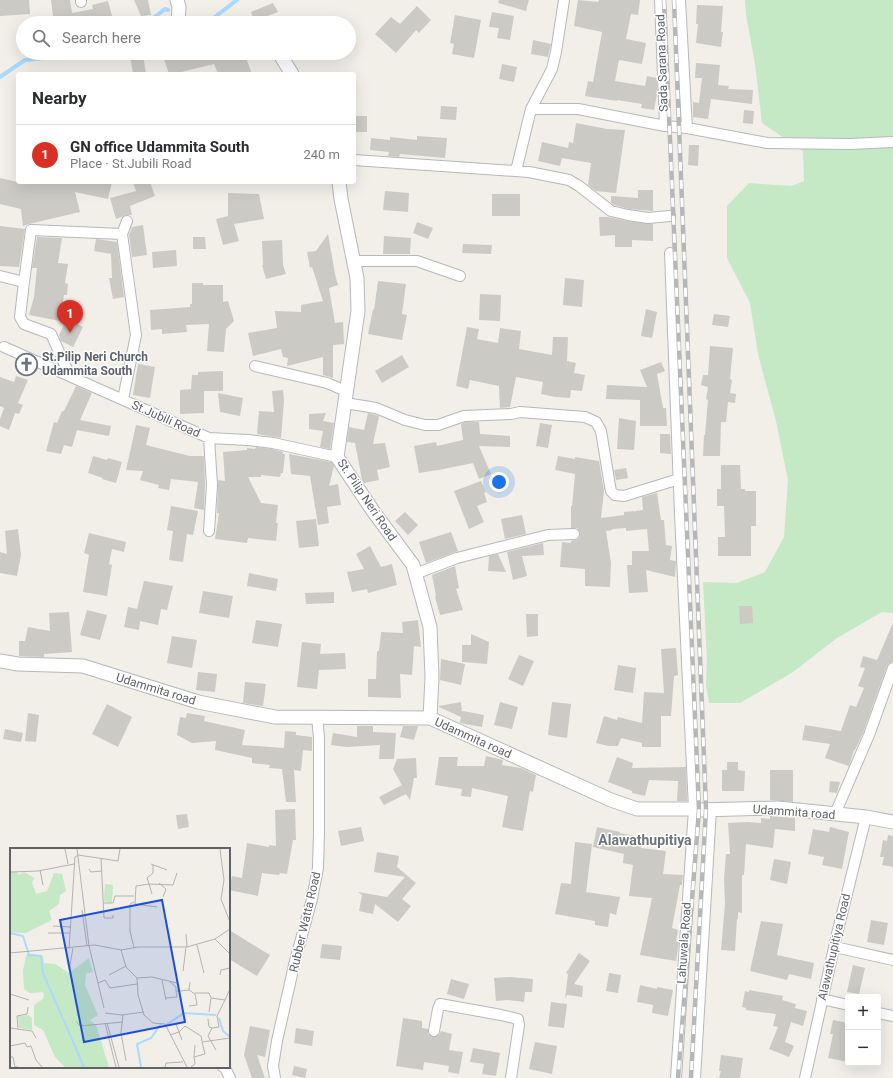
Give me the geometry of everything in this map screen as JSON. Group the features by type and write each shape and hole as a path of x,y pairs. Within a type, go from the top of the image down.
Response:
{"street":[{"path":"177,0 179,6 178,16"},
{"path":"516,171 531,109 552,70 564,0"},
{"name":"Sada Sarana Road","path":"660,0 665,126"},
{"path":"680,0 687,128"},
{"path":"283,60 291,72"},
{"path":"531,109 578,109 665,126 687,128 767,143 850,144 893,142"},
{"path":"356,160 529,172 569,180 611,211 648,218 670,216"},
{"name":"St. Pilip Neri Road","path":"339,184 357,278 358,311 337,458 412,565 430,627 432,677 430,718"},
{"path":"123,399 136,335 122,234 127,221"},
{"path":"70,376 51,334 24,324 20,317 31,230 122,234"},
{"name":"Lahuwala Road","path":"670,253 694,809 676,1078"},
{"path":"353,261 417,261 460,276"},
{"path":"0,276 24,282"},
{"name":"St.Jubili Road","path":"4,347 209,438 273,443 337,458"},
{"path":"255,366 327,384 345,397 404,420 425,425 438,425 464,416 511,414 520,412 585,417 596,422 601,431 611,492 615,496 624,496 679,479"},
{"path":"209,438 212,485 209,531"},
{"path":"415,574 457,558 548,535 574,534"},
{"name":"Udammita road","path":"0,662 83,666 198,702 275,717 430,718 611,800 637,809 699,810 778,808 866,817 893,822"},
{"path":"835,814 869,735 893,668"},
{"name":"Rubber Watta Road","path":"275,1078 273,1066 277,1041 295,961 312,899 318,868 319,738 317,717"},
{"path":"695,1078 711,809"},
{"name":"Alawathupitiya Road","path":"805,1078 822,999 866,817"},
{"path":"835,947 893,960"},
{"path":"822,999 845,1004"},
{"path":"434,1031 440,1004 518,1019 519,1025 511,1078"},
{"path":"881,1014 893,1016"},
{"path":"225,1068 230,1078"}],"green space":[{"path":"745,0 893,0 893,613 882,612 837,638 793,672 740,703 709,703 706,685 707,660 703,582 737,583 765,572 784,537 788,480 776,421 758,354 750,303 727,258 727,206 749,183 792,186 804,181 803,151 762,123"}],"building":[{"path":"0,0 29,0 30,14 0,16"},
{"path":"51,0 70,0 72,13 93,9 92,5 108,1 112,16 53,16"},
{"path":"134,0 148,0 151,15 141,16"},
{"path":"499,0 529,0 526,11 498,3"},
{"path":"578,0 598,2 599,0 640,0 638,15 631,14 626,39 646,43 642,64 619,60 615,81 645,86 647,76 657,78 657,94 654,110 641,108 642,104 585,96 588,81 593,82 602,32 574,26"},
{"path":"273,3 278,12 267,16 252,16 251,12"},
{"path":"697,5 723,6 721,32 723,32 721,47 696,43 698,24 696,24"},
{"path":"417,6 431,20 419,33 416,30 396,53 375,34 391,17 400,24"},
{"path":"492,12 514,16 510,40 497,38 499,28 489,27"},
{"path":"455,15 481,20 474,58 452,54 454,44 450,43"},
{"path":"533,40 551,44 548,57 531,54"},
{"path":"131,60 144,60 146,72 133,72"},
{"path":"164,60 247,60 251,72 217,72 214,64 181,72 168,72"},
{"path":"696,63 720,65 718,85 729,86 728,89 753,90 752,104 711,99 708,119 693,117 693,102 699,103 702,78 695,78"},
{"path":"502,64 517,67 514,82 499,79"},
{"path":"441,106 457,107 456,120 440,119"},
{"path":"744,110 754,111 753,124 743,123"},
{"path":"356,116 367,116 367,132 356,132"},
{"path":"576,123 607,129 625,130 616,193 596,191 588,185 591,163 562,158 560,166 538,161 542,142 568,148 569,142 573,143"},
{"path":"417,136 447,138 445,158 400,154 399,157 388,156 389,152 370,150 371,138 390,140 390,137 417,140"},
{"path":"689,145 699,145 698,166 688,165"},
{"path":"0,178 16,182 16,184 112,184 108,199 75,192 80,212 23,226 21,209 0,204"},
{"path":"134,184 151,184 155,196 130,206 132,215 126,215 116,219 110,198 136,191"},
{"path":"638,190 653,190 653,211 629,209 611,203 611,196 638,198"},
{"path":"385,191 409,193 408,212 383,210"},
{"path":"228,193 259,194 264,219 234,224 239,241 223,245 216,219 228,216"},
{"path":"492,194 520,194 520,216 492,216"},
{"path":"599,217 653,224 653,241 632,240 632,247 615,247 615,235 600,236"},
{"path":"417,222 433,228 428,239 413,233"},
{"path":"143,225 147,255 132,257 129,235 132,227"},
{"path":"0,226 25,229 19,267 0,266"},
{"path":"328,234 338,285 329,288 335,323 343,322 344,344 333,345 333,378 323,375 323,357 287,366 288,358 283,357 281,349 253,356 248,333 277,328 275,311 301,312 301,305 323,301 312,267 310,268 307,252 316,251"},
{"path":"384,236 411,238 410,254 383,254"},
{"path":"37,237 62,238 58,263 68,264 65,283 68,284 67,295 64,295 60,321 29,315 34,297 37,268 32,268"},
{"path":"193,237 205,237 206,249 193,249"},
{"path":"96,239 117,242 124,297 113,299 109,278 112,278 111,254 94,251"},
{"path":"282,240 283,265 286,274 266,279 262,265 262,241"},
{"path":"463,244 492,245 491,254 462,253"},
{"path":"176,250 177,266 153,268 152,252"},
{"path":"565,278 584,280 582,307 563,305"},
{"path":"378,281 406,284 402,314 407,315 402,340 368,334 373,309 374,310"},
{"path":"192,283 203,283 203,285 223,285 223,302 228,301 234,321 226,329 224,352 207,351 209,324 186,325 187,332 162,334 162,329 151,330 150,310 190,307 190,304 192,304"},
{"path":"480,294 501,295 500,321 479,320"},
{"path":"646,309 657,312 652,338 641,336"},
{"path":"714,314 730,316 728,327 712,325"},
{"path":"67,319 83,327 73,347 61,341 59,335"},
{"path":"467,327 479,329 477,339 498,343 500,328 521,331 519,349 552,355 553,337 568,337 567,361 576,363 574,373 585,375 582,391 571,390 570,398 555,397 541,394 543,382 516,377 510,407 500,408 499,386 470,380 468,389 456,386"},
{"path":"710,346 733,348 730,393 736,394 735,403 728,402 726,422 721,422 720,456 703,456 708,387 701,385 703,375 708,375"},
{"path":"402,355 409,367 382,383 375,371"},
{"path":"661,362 665,371 657,374 663,408 666,408 667,426 640,426 640,400 606,399 607,385 647,387 640,370"},
{"path":"138,364 155,367 150,398 133,395"},
{"path":"223,371 223,391 204,391 204,413 180,414 180,390 191,389 192,375 198,375 198,372"},
{"path":"16,376 28,380 18,403 23,405 19,414 15,413 9,430 0,426 0,419 4,408 0,406 0,377 14,382"},
{"path":"76,386 92,393 80,420 111,426 109,436 77,430 72,447 64,445 61,454 46,451 54,422 57,423"},
{"path":"283,390 284,401 281,438 257,434 259,411 274,412 272,391"},
{"path":"218,393 243,398 240,416 220,412"},
{"path":"326,413 323,421 334,423 330,449 320,447 323,431 309,429 309,414"},
{"path":"368,413 379,416 373,444 385,443 390,467 377,470 379,480 364,483 362,480 355,443 347,442 349,427 364,430"},
{"path":"619,418 636,421 634,450 617,449"},
{"path":"465,422 479,422 480,434 510,436 510,447 479,446 491,474 479,479 473,463 419,473 414,446 436,442 437,446 463,440 461,424"},
{"path":"540,423 552,425 548,448 536,446"},
{"path":"136,425 150,428 146,445 190,456 204,456 204,510 194,508 198,482 171,479 169,490 158,488 159,485 140,480 143,471 126,470"},
{"path":"660,434 670,434 671,454 660,453"},
{"path":"256,447 272,449 285,454 283,473 281,473 280,477 261,475 261,477 248,477 261,503 278,505 276,541 248,538 247,543 215,539 219,513 217,513 218,480 225,481 223,452 247,450 247,448 255,449"},
{"path":"289,454 331,462 334,466 329,486 338,484 341,505 327,507 329,523 318,525 310,476 291,474"},
{"path":"93,456 122,462 116,483 88,473"},
{"path":"558,456 599,461 604,491 601,518 624,515 624,512 634,511 634,513 635,511 643,510 642,497 657,493 661,520 664,520 666,545 672,546 670,560 676,561 675,577 646,570 648,592 629,593 627,565 632,565 632,551 649,551 647,529 626,531 626,528 606,531 611,563 610,587 585,586 585,569 560,567 562,542 571,543 571,541 578,539 580,534 577,528 571,528 571,506 575,474 555,470"},
{"path":"721,465 740,465 741,489 745,489 745,491 756,491 756,526 751,526 751,556 718,556 718,537 725,537 724,506 717,506 717,489 721,489"},
{"path":"626,468 628,478 616,480 614,470"},
{"path":"481,481 486,492 484,493 487,502 477,506 484,522 469,529 454,491"},
{"path":"171,506 198,511 193,535 187,534 183,562 169,560 173,531 167,530"},
{"path":"405,512 418,525 408,535 395,521"},
{"path":"522,515 526,534 505,539 501,519"},
{"path":"316,519 319,546 299,548 296,521"},
{"path":"18,529 21,555 17,576 0,573 0,552 7,554 5,531"},
{"path":"451,532 458,551 426,563 419,542"},
{"path":"89,533 126,542 124,552 112,549 109,564 112,565 107,596 83,592 89,555 84,553"},
{"path":"543,543 544,555 522,556 527,576 513,580 507,552"},
{"path":"370,546 381,567 392,564 397,585 368,593 367,589 352,592 347,572 364,569 356,554"},
{"path":"498,554 506,572 488,571 489,556"},
{"path":"455,566 459,588 456,589 463,610 440,615 435,597 432,575"},
{"path":"249,573 278,579 276,591 247,586"},
{"path":"144,581 173,586 167,610 161,609 158,625 140,621 139,630 124,627 128,607 137,609"},
{"path":"203,591 233,596 229,618 199,613"},
{"path":"334,592 334,603 306,604 305,593"},
{"path":"739,606 752,606 753,623 740,624"},
{"path":"87,610 107,615 100,640 80,635"},
{"path":"69,612 72,652 44,654 44,657 19,656 19,641 25,641 28,627 50,631 49,613"},
{"path":"526,614 538,614 538,636 527,637"},
{"path":"256,620 282,624 278,647 252,643"},
{"path":"418,620 421,647 414,646 412,675 400,674 401,698 368,697 368,679 376,679 377,651 379,651 381,632 403,633 402,622"},
{"path":"893,623 893,662 889,663 887,666 863,733 854,750 849,766 825,758 830,744 802,740 805,725 841,731 850,705 856,707 864,688 858,686 865,668 860,667 863,656 877,660"},
{"path":"471,634 489,642 487,664 462,662 462,645 471,645"},
{"path":"172,636 197,640 192,668 167,663"},
{"path":"302,642 321,644 320,654 345,653 346,669 319,670 317,689 297,687"},
{"path":"676,648 678,675 674,676 671,716 661,716 661,747 642,747 642,743 621,738 618,746 608,746 596,743 604,716 617,720 618,717 642,723 644,692 664,693 661,649"},
{"path":"519,655 534,661 523,686 508,679"},
{"path":"441,659 465,664 461,685 440,680"},
{"path":"618,665 636,668 633,693 614,690"},
{"path":"198,672 217,674 215,692 196,690"},
{"path":"245,682 266,684 263,706 243,703"},
{"path":"461,702 462,712 484,715 482,727 460,723 461,717 439,707"},
{"path":"500,702 518,707 512,729 494,725"},
{"path":"552,702 571,704 567,738 548,735"},
{"path":"107,704 132,717 118,747 92,734"},
{"path":"28,713 39,715 36,742 25,741"},
{"path":"187,713 205,716 204,721 245,730 242,745 284,748 285,731 296,732 296,735 312,737 312,751 303,750 301,771 294,770 296,802 286,802 282,769 269,768 270,765 252,763 252,758 215,750 216,741 192,743 177,735 180,717 186,718"},
{"path":"357,726 373,726 373,732 396,733 394,759 379,759 380,745 347,747 331,745 333,733 357,737"},
{"path":"403,726 418,726 414,740 400,737"},
{"path":"5,729 23,733 21,742 3,739"},
{"path":"486,756 503,760 502,765 521,768 536,775 533,792 530,791 523,831 502,827 508,796 472,788 471,797 461,796 462,789 435,785 439,757 458,757 457,766 484,766"},
{"path":"617,757 633,763 632,768 686,767 687,801 677,801 678,781 649,780 645,796 632,793 632,791 608,782"},
{"path":"416,758 417,778 414,778 410,800 406,794 384,805 379,797 402,785 393,769 397,759"},
{"path":"727,762 738,762 738,770 745,771 744,791 722,791 722,770 727,770"},
{"path":"770,770 793,770 793,802 770,800"},
{"path":"830,781 840,782 837,793 829,792"},
{"path":"295,809 296,840 293,840 287,874 280,873 279,875 262,873 258,896 230,890 232,876 242,878 247,843 269,847 269,845 276,846 275,810"},
{"path":"187,814 189,827 178,829 176,815"},
{"path":"770,816 795,818 795,831 775,829 773,848 746,844 744,875 742,875 742,913 738,912 735,951 721,950 725,904 724,879 726,854 730,854 728,823 761,823 761,818 770,819"},
{"path":"361,827 364,841 341,846 338,831"},
{"path":"597,827 643,837 641,848 666,851 663,874 683,875 672,928 678,930 676,942 679,942 676,961 640,955 652,898 629,896 633,865 623,863 624,854 593,847"},
{"path":"830,827 849,832 842,869 822,865 824,857 808,854 813,829 829,832"},
{"path":"888,835 893,836 893,867 882,865 884,857 880,857 883,840 887,841"},
{"path":"575,842 592,844 586,892 620,897 616,915 610,913 608,927 595,925 595,921 555,914 561,883 571,884"},
{"path":"377,852 399,856 397,867 416,883 402,899 411,906 398,922 375,904 373,914 359,911 362,895 358,892 387,897 405,877 374,872"},
{"path":"774,859 791,862 787,884 770,880"},
{"path":"871,920 888,923 884,945 867,942"},
{"path":"761,921 783,924 777,955 814,963 811,979 789,974 787,980 750,971"},
{"path":"230,931 270,955 257,976 230,960"},
{"path":"322,944 342,946 340,960 320,958"},
{"path":"579,953 590,961 574,984 583,986 582,997 567,995 565,999 568,974 566,973"},
{"path":"853,965 865,968 859,994 847,992"},
{"path":"609,973 621,975 618,993 606,991"},
{"path":"510,977 533,979 532,992 525,992 524,1002 507,1000 496,1001 494,978"},
{"path":"451,979 469,984 464,999 447,994"},
{"path":"640,985 657,989 657,987 673,990 668,1016 652,1013 653,1005 637,1002"},
{"path":"749,990 783,996 782,1000 796,1004 795,1008 807,1011 803,1026 791,1022 785,1042 794,1046 789,1057 769,1049 778,1027 773,1026 776,1014 746,1010 746,1008 742,1007 745,991 749,992"},
{"path":"551,1002 567,1004 564,1028 548,1026"},
{"path":"403,1018 422,1021 422,1028 428,1029 428,1034 432,1037 439,1035 441,1031 452,1034 449,1050 463,1052 459,1074 448,1072 449,1066 424,1062 423,1070 396,1066"},
{"path":"833,1020 845,1022 845,1061 828,1058 833,1034 830,1034"},
{"path":"250,1026 270,1030 265,1057 257,1055 265,1078 252,1078 244,1055"},
{"path":"296,1028 314,1031 312,1046 294,1043"},
{"path":"535,1042 557,1046 552,1074 529,1069"},
{"path":"473,1048 500,1053 496,1076 482,1074 484,1064 470,1062"},
{"path":"721,1055 743,1058 740,1078 719,1078 721,1071 719,1071"},
{"path":"294,1066 307,1069 305,1078 292,1075"}],"waterway":[{"path":"216,16 237,0"},
{"path":"156,16 165,9 168,10"},
{"path":"0,77 25,60"}],"railway":[{"path":"664,0 699,810 678,1078"},
{"path":"674,0 706,809 691,1078"}],"place":[{"name":"GN office Udammita South","path":"70,333"},
{"name":"St.Pilip Neri Church Udammita South","path":"26,364"}],"district":[{"name":"Alawathupitiya","path":"645,840"}]}
